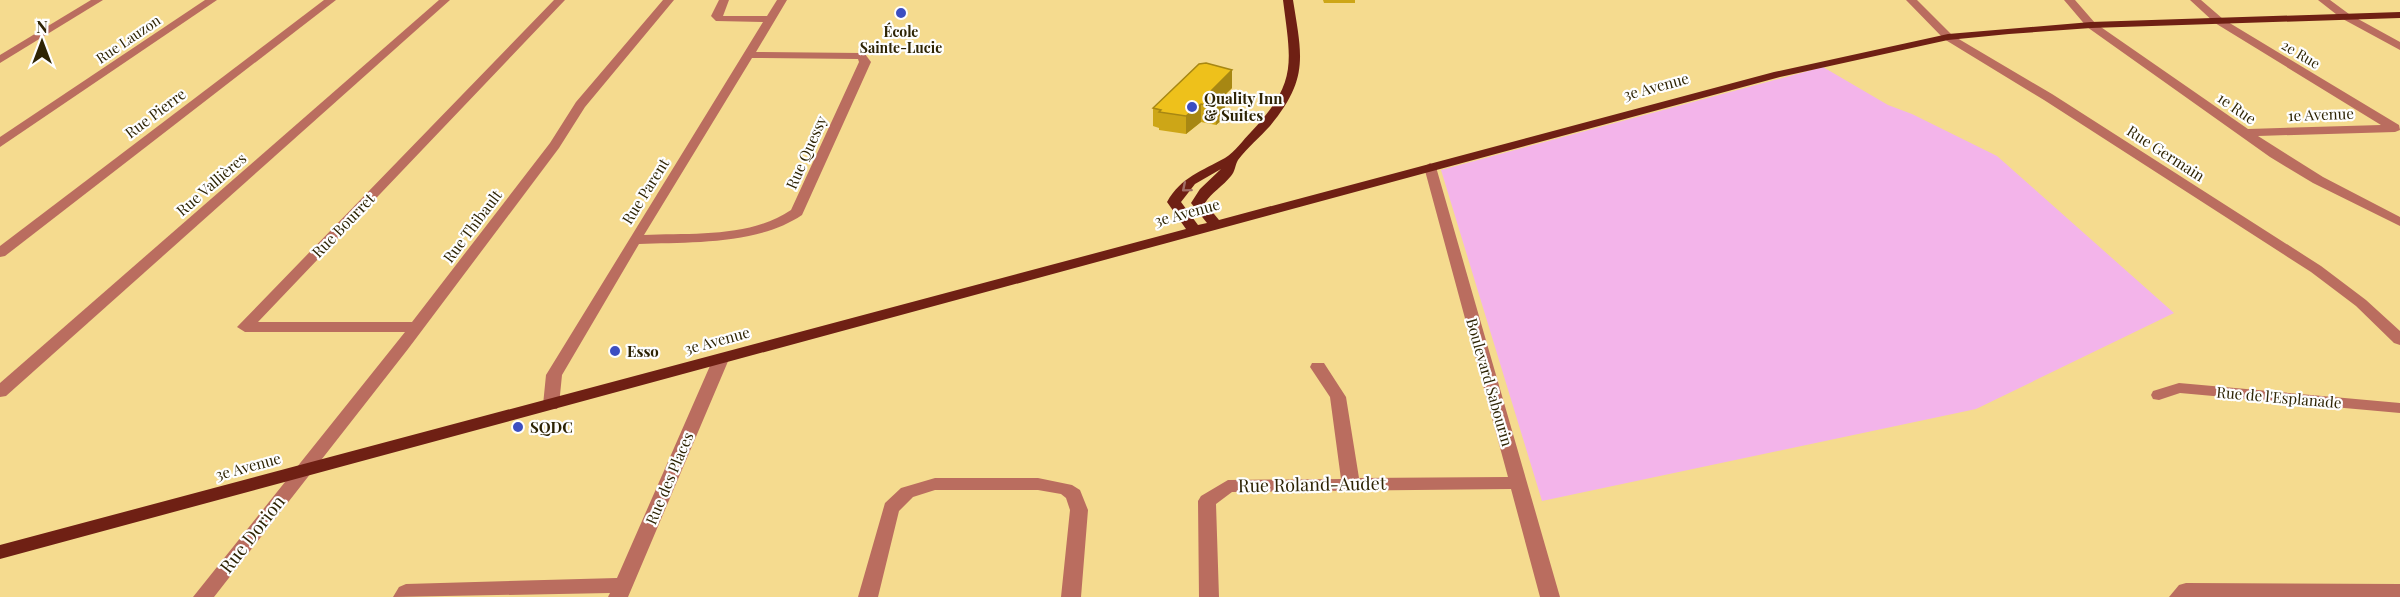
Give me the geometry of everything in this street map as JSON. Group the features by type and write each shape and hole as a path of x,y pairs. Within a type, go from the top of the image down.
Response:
{"main road":[{"path":"1215,225 1198,203 1204,192 1226,174 1231,160 1266,123 1281,103 1294,77 1296,56 1288,0"},
{"name":"3e Avenue","path":"0,552 1778,74 1948,37 2091,25 2400,15"},
{"path":"1195,230 1174,202 1178,194 1210,168 1231,160"}],"street":[{"path":"0,60 98,0"},
{"name":"Rue Lauzon","path":"0,143 213,0"},
{"name":"Rue Pierre","path":"0,253 330,0"},
{"name":"Rue Vallières","path":"0,392 445,0"},
{"name":"Rue Bourret","path":"415,327 245,327 560,0"},
{"name":"Rue Thibault","path":"301,472 555,145 580,105 669,0"},
{"path":"724,0 717,11 716,16 720,19 770,19"},
{"name":"Rue Parent","path":"551,405 554,375 782,0"},
{"name":"Rue Germain","path":"1911,0 1948,37 2048,97 2316,269 2361,303 2400,340"},
{"name":"1e Rue","path":"2069,0 2091,25 2244,133 2318,180 2400,222"},
{"name":"2e Rue","path":"2195,0 2219,21 2398,128"},
{"path":"2323,0 2345,16 2400,47"},
{"name":"Rue Quessy","path":"634,240 728,236 784,221 797,212 866,62 861,56 748,55"},
{"name":"1e Avenue","path":"2244,133 2398,128"},
{"name":"Boulevard Sabourin","path":"1430,167 1550,597"},
{"name":"Rue des Places","path":"620,591 721,359"},
{"path":"1318,367 1340,403 1351,484"},
{"name":"Rue de l'Esplanade","path":"2159,395 2180,388 2400,408"},
{"name":"Rue Dorion","path":"203,597 301,472"},
{"name":"Rue Roland-Audet","path":"1209,597 1207,501 1216,492 1228,486 1246,484 1518,483"},
{"path":"868,597 891,508 907,492 935,484 1038,484 1066,489 1078,503 1071,597"},
{"path":"2179,597 2186,590 2400,591"},
{"path":"403,597 406,592 620,591"}],"shaded area":[{"path":"1823,67 1888,105 1912,114 1997,156 2174,313 1976,409 1542,501 1441,170"}],"building":[{"path":"1206,63 1232,70 1209,93 1211,93 1209,95 1225,98 1217,107 1201,104 1186,116 1159,112 1161,110 1153,108 1199,64"}],"place":[{"name":"École Sainte-Lucie","path":"901,13"},
{"name":"Quality Inn & Suites","path":"1192,107"},
{"name":"Esso","path":"615,351"},
{"name":"SQDC","path":"518,427"}]}
